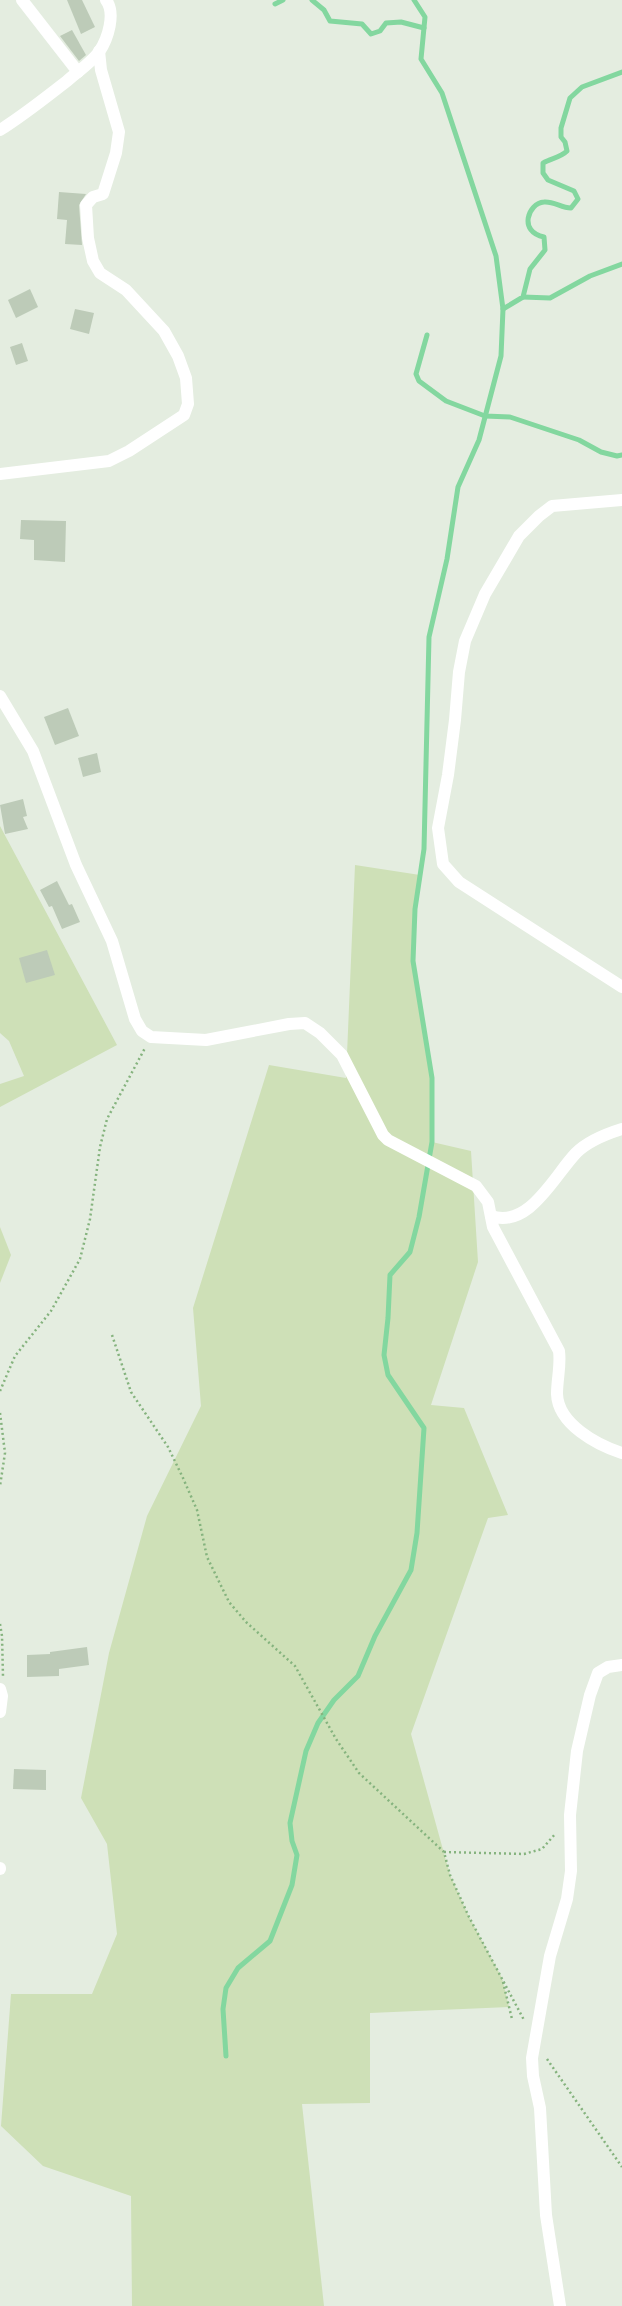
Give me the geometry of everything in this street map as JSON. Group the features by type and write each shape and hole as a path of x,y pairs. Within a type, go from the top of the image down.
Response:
{"street":[{"path":"22,0 78,72"},
{"path":"0,130 28,112 78,72 99,51 112,21 110,4 106,0"},
{"path":"0,474 109,461 129,451 184,415 188,404 186,378 178,356 164,331 126,290 100,273 93,262 88,238 86,205 93,197 103,194 116,153 119,132 101,70 99,51"},
{"path":"622,500 552,506 519,536 485,594 465,641 459,672 448,774 438,828 444,864 459,882 622,987"},
{"path":"0,696 33,751 76,865 112,941 135,1019 142,1031 151,1037 206,1040 290,1024 305,1023 320,1032 342,1055 383,1135 400,1147 476,1186 484,1194 491,1216 492,1227 559,1351 560,1364 557,1394 560,1408 569,1420 585,1434 609,1449 622,1452"},
{"path":"491,1216 503,1219 517,1216 533,1204 577,1152 591,1142 622,1129"},
{"path":"560,2306 546,2215 540,2108 533,2076 532,2058 550,1956 567,1899 571,1871 570,1815 577,1750 590,1695 598,1673 608,1667 622,1665"},
{"path":"0,1712 1,1692"}],"path":[{"path":"0,1390 15,1356 51,1310 80,1259 90,1219 100,1147 107,1118 151,1037"},
{"path":"112,1334 132,1392 168,1447 197,1510 207,1557 229,1602 246,1622 295,1666 336,1739 359,1773 444,1852 450,1875 469,1917 535,2042 622,2167"},
{"path":"0,1413 5,1453 0,1486"},
{"path":"0,1624 2,1636 1,1692"},
{"path":"444,1852 524,1854 542,1849 570,1815"},
{"path":"502,1978 512,2019"}],"green space":[{"path":"0,826 117,1045 0,1107 0,1084 24,1076 9,1041 0,1033"},
{"path":"355,865 420,875 415,909 413,961 432,1078 432,1142 471,1151 478,1262 431,1405 464,1408 508,1515 488,1518 411,1734 450,1875 469,1917 502,1978 509,2007 370,2013 370,2103 302,2104 324,2306 132,2306 131,2196 43,2166 1,2126 11,1994 92,1994 117,1934 107,1844 81,1798 109,1653 147,1516 201,1406 193,1308 269,1065 346,1078"},
{"path":"0,1227 11,1255 0,1283"}],"building":[{"path":"67,0 82,0 95,27 81,34"},
{"path":"72,30 86,55 79,61 60,36"},
{"path":"59,192 86,194 79,205 82,245 65,244 67,220 57,219"},
{"path":"30,289 38,307 16,318 8,300"},
{"path":"75,309 94,313 89,334 70,329"},
{"path":"22,343 28,361 16,365 10,347"},
{"path":"21,520 66,521 65,562 34,560 34,540 20,539"},
{"path":"68,708 79,736 55,745 44,717"},
{"path":"97,753 101,772 83,777 78,758"},
{"path":"23,799 27,816 23,817 28,829 5,834 0,805"},
{"path":"57,881 69,905 72,904 80,922 62,929 52,906 49,907 40,890"},
{"path":"47,950 55,975 26,983 19,958"},
{"path":"87,1647 89,1665 59,1669 59,1676 27,1677 27,1655 50,1654 50,1652"},
{"path":"14,1769 46,1770 46,1790 13,1789"}],"waterway":[{"path":"275,4 283,0"},
{"path":"312,0 324,10 330,21 362,24 371,34 380,31 386,23 401,22 424,28"},
{"path":"226,2056 223,2009 226,1988 238,1968 270,1941 292,1885 297,1855 292,1841 290,1823 306,1751 318,1723 334,1700 358,1676 375,1636 411,1570 417,1533 424,1428 388,1375 384,1355 388,1318 390,1275 410,1252 419,1217 432,1142 432,1078 413,961 415,909 424,849 429,637 447,559 458,487 479,440 501,356 503,309 496,256 442,93 421,59 425,17 414,0"},
{"path":"503,309 523,297 530,269 545,250 544,237 531,230 528,224 530,212 538,204 544,202 571,208 578,199 574,191 548,180 543,173 543,163 567,151 565,142 561,137 561,128 570,98 582,87 622,72"},
{"path":"523,297 550,298 590,276 622,264"},
{"path":"427,335 416,374 419,381 446,401 485,416 510,417 579,440 601,452 617,456 622,455"}]}
